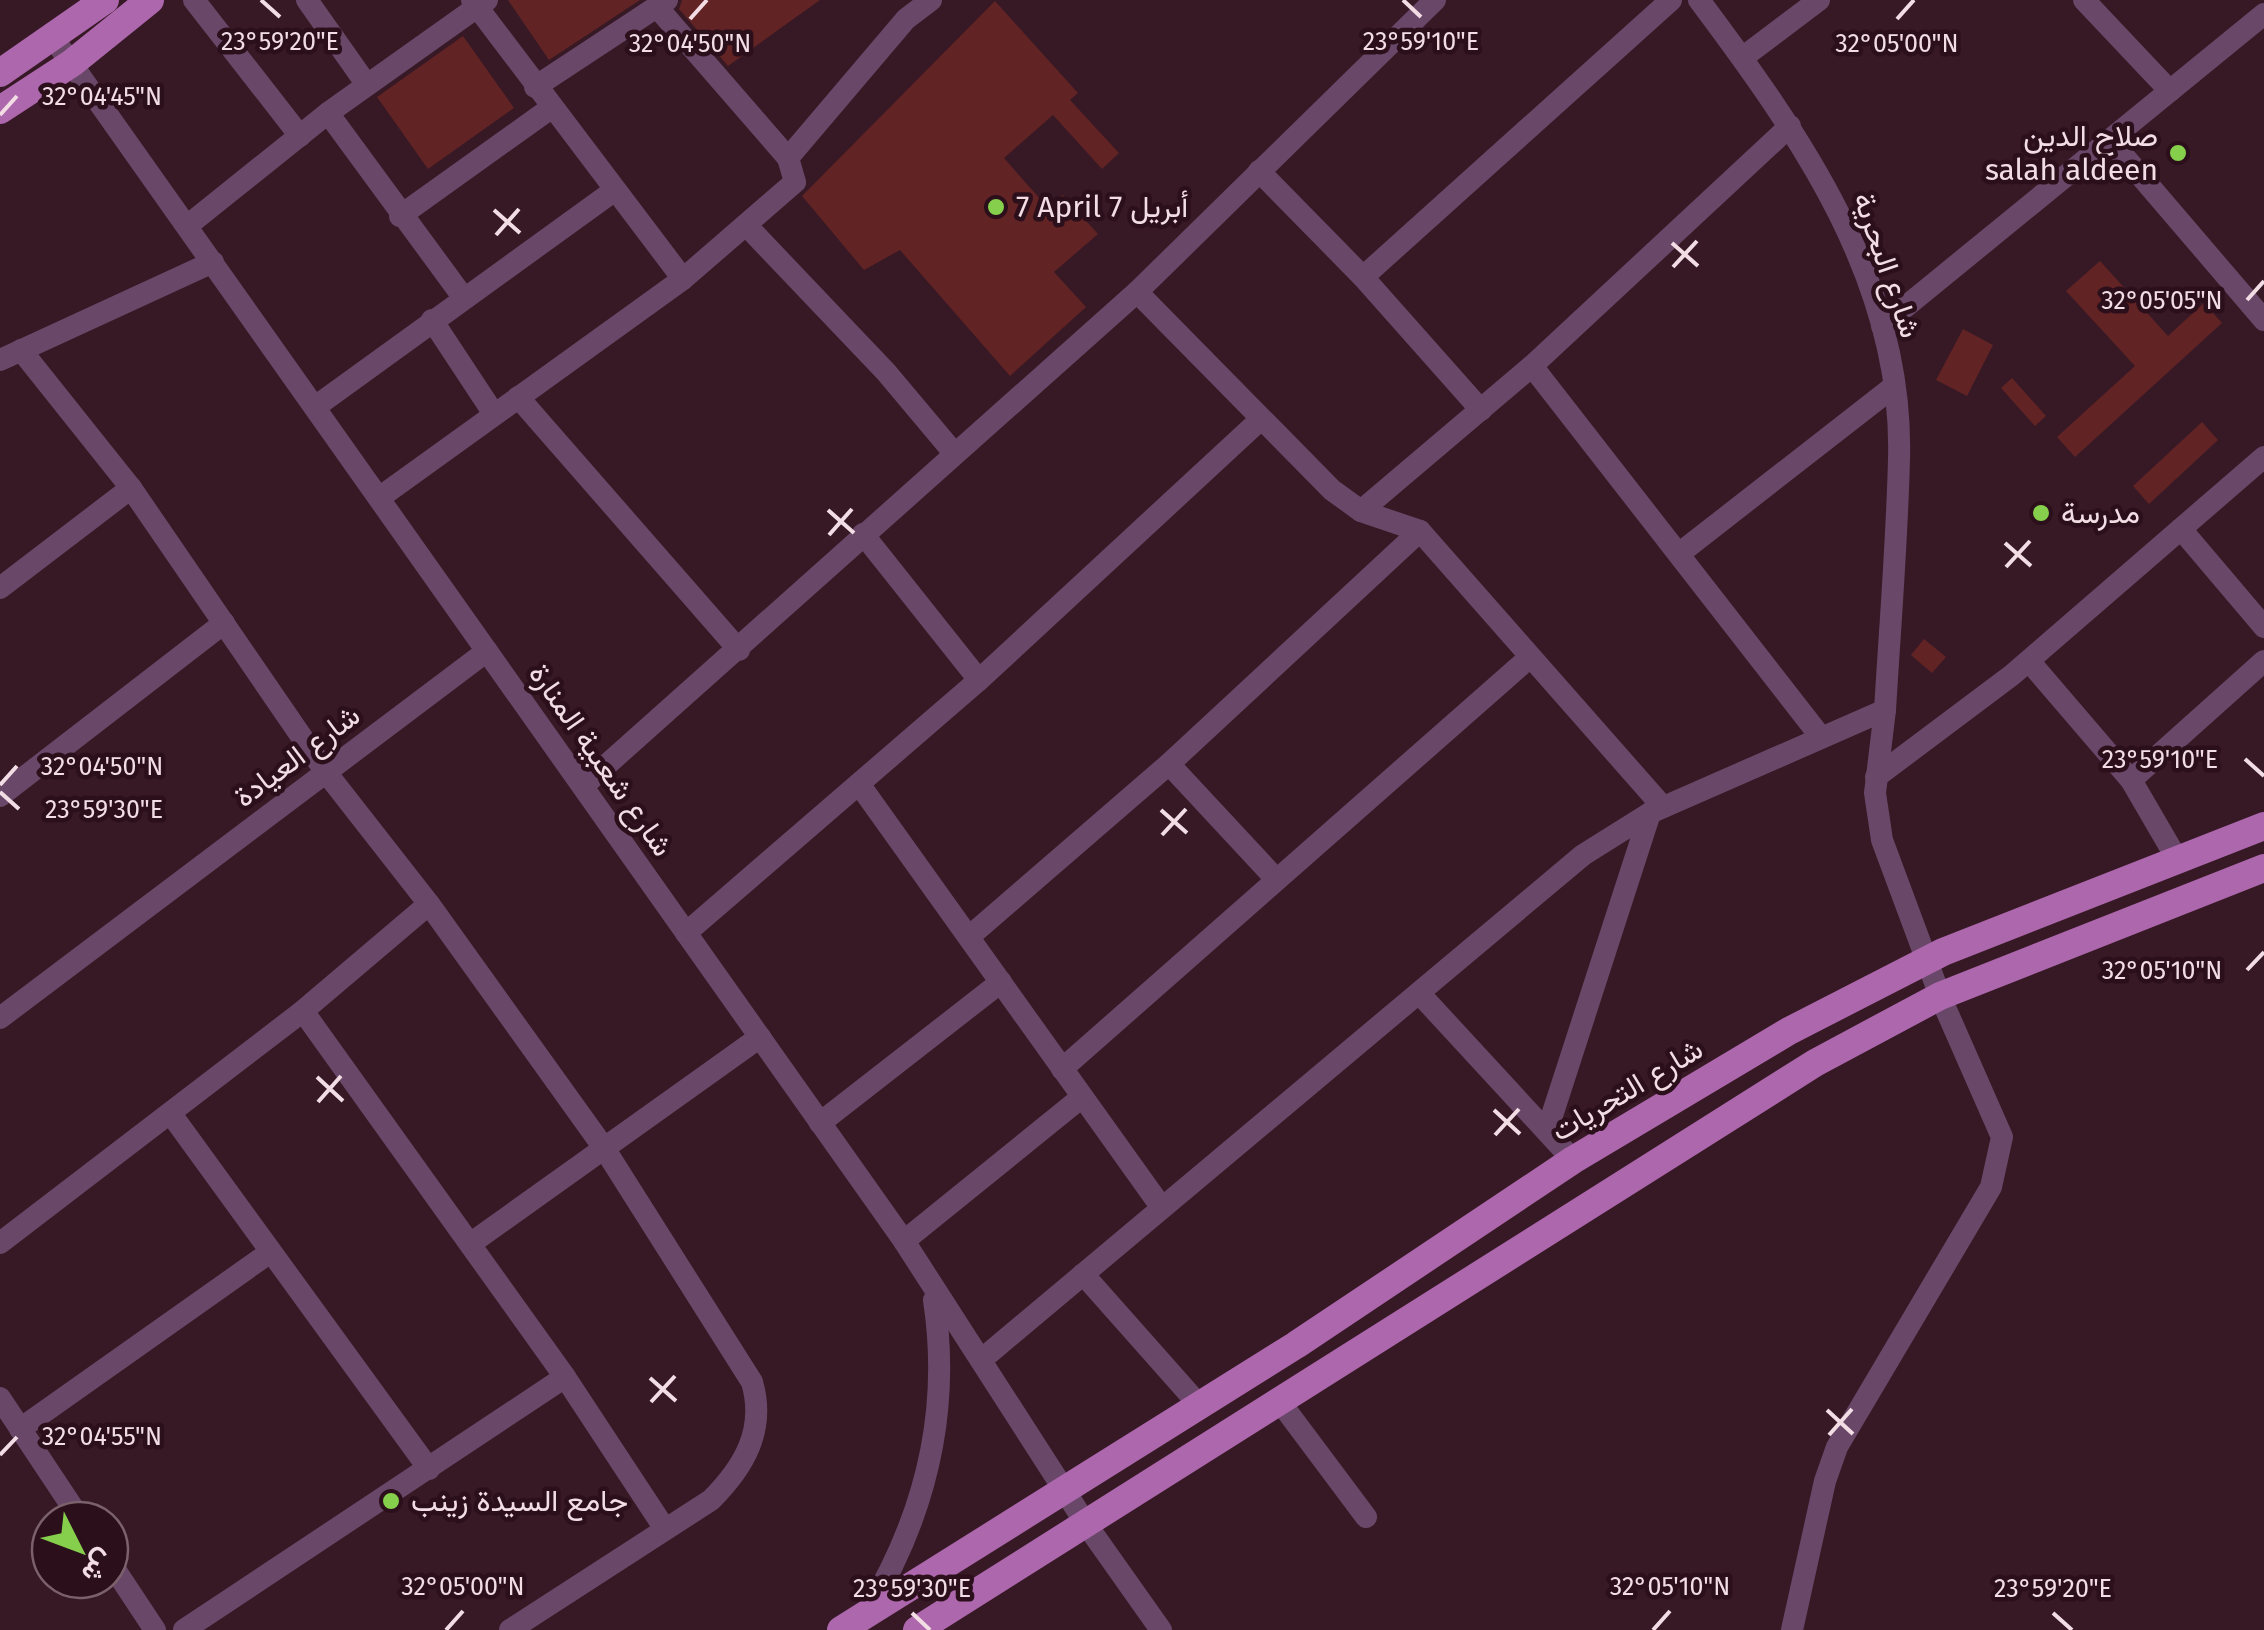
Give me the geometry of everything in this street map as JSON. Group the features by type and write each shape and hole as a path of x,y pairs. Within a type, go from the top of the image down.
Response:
{"main road":[{"path":"0,73 106,0"},
{"path":"0,110 72,63 150,0"},
{"name":"شارع التحريات","path":"841,1630 1200,1406 1573,1160 1789,1031 1926,960 2059,903 2264,826"},
{"path":"917,1630 1770,1089 1940,996 2264,868"}],"street":[{"path":"194,0 300,136"},
{"path":"307,0 368,85"},
{"path":"788,158 900,9 930,0"},
{"path":"583,786 1138,292 1436,0"},
{"path":"1363,277 1670,0"},
{"name":"شارع البحرية","path":"1699,0 1790,126 1843,217 1882,326 1900,457 1885,710 1876,777 1882,840 1940,996 2002,1136 1998,1171 1837,1447 1825,1481 1792,1630"},
{"path":"1742,58 1820,0"},
{"path":"2084,0 2170,91"},
{"path":"187,226 328,113 478,2 551,108 682,280"},
{"path":"380,498 682,280 795,182 788,158 662,3 536,87"},
{"path":"1882,326 2264,14"},
{"name":"شارع شعبية المنارة","path":"54,39 904,1241 932,1291 1161,1630"},
{"path":"400,216 551,108"},
{"path":"328,113 462,298"},
{"path":"1361,511 1532,366 1790,126"},
{"path":"2110,140 2264,320"},
{"path":"1259,171 1363,277 1481,410"},
{"path":"315,407 614,190"},
{"path":"746,225 886,372 954,453"},
{"path":"213,262 10,355 130,488 326,771 429,904 604,1148 744,1365 757,1400 755,1434 729,1482 711,1500 510,1630"},
{"path":"1138,292 1332,490 1361,511 1420,531 1656,810"},
{"path":"432,320 494,414"},
{"path":"1532,366 1820,736"},
{"path":"1680,552 1892,387"},
{"path":"518,397 739,650"},
{"path":"686,933 979,680 1261,419"},
{"path":"1876,777 2029,660 2264,457"},
{"path":"0,588 130,488"},
{"path":"2181,530 2264,627"},
{"path":"970,936 1169,764 1420,531"},
{"path":"863,534 979,680"},
{"path":"0,796 224,623"},
{"name":"شارع العيادة","path":"0,1018 488,651"},
{"path":"1062,1068 1530,657"},
{"path":"2029,660 2131,780 2177,859"},
{"path":"2131,780 2264,661"},
{"path":"981,1360 1583,856 1656,810 1885,710"},
{"path":"1169,764 1275,878"},
{"path":"859,784 1162,1208"},
{"path":"1547,1132 1656,810"},
{"path":"0,1243 303,1011 429,904"},
{"path":"820,1123 1001,982"},
{"path":"1419,993 1573,1160"},
{"path":"303,1011 565,1377 665,1528"},
{"path":"470,1244 760,1036"},
{"path":"904,1241 1082,1096"},
{"path":"171,1114 430,1469"},
{"path":"20,1429 270,1253"},
{"path":"1083,1274 1200,1406"},
{"path":"868,1612 903,1547 935,1440 940,1365 932,1291"},
{"path":"184,1630 565,1377"},
{"path":"0,1398 68,1500"},
{"path":"1280,1402 1366,1518"},
{"path":"130,1592 155,1630"}],"building":[{"path":"508,0 640,0 549,60"},
{"path":"682,0 820,0 728,66 679,9"},
{"name":"7 April 7 أبريل","path":"995,1 1078,93 1070,100 1119,153 1102,169 1053,115 1004,158 1048,208 1063,195 1098,234 1054,272 1086,307 1010,376 900,250 864,270 802,196"},
{"path":"463,36 514,108 428,169 377,97"},
{"path":"2100,261 2168,336 2204,303 2222,323 2075,457 2057,437 2135,366 2066,291"},
{"path":"1963,329 1993,345 1967,396 1936,380"},
{"path":"2012,378 2046,416 2035,426 2001,388"},
{"path":"2202,422 2218,440 2149,504 2133,486"},
{"path":"1924,639 1946,657 1932,673 1911,655"}],"place":[{"name":"صلاح الدين salah aldeen","path":"2178,153"},
{"name":"7 April 7 أبريل","path":"996,207"},
{"name":"مدرسة","path":"2041,513"},
{"name":"جامع السيدة زينب","path":"391,1501"}]}
